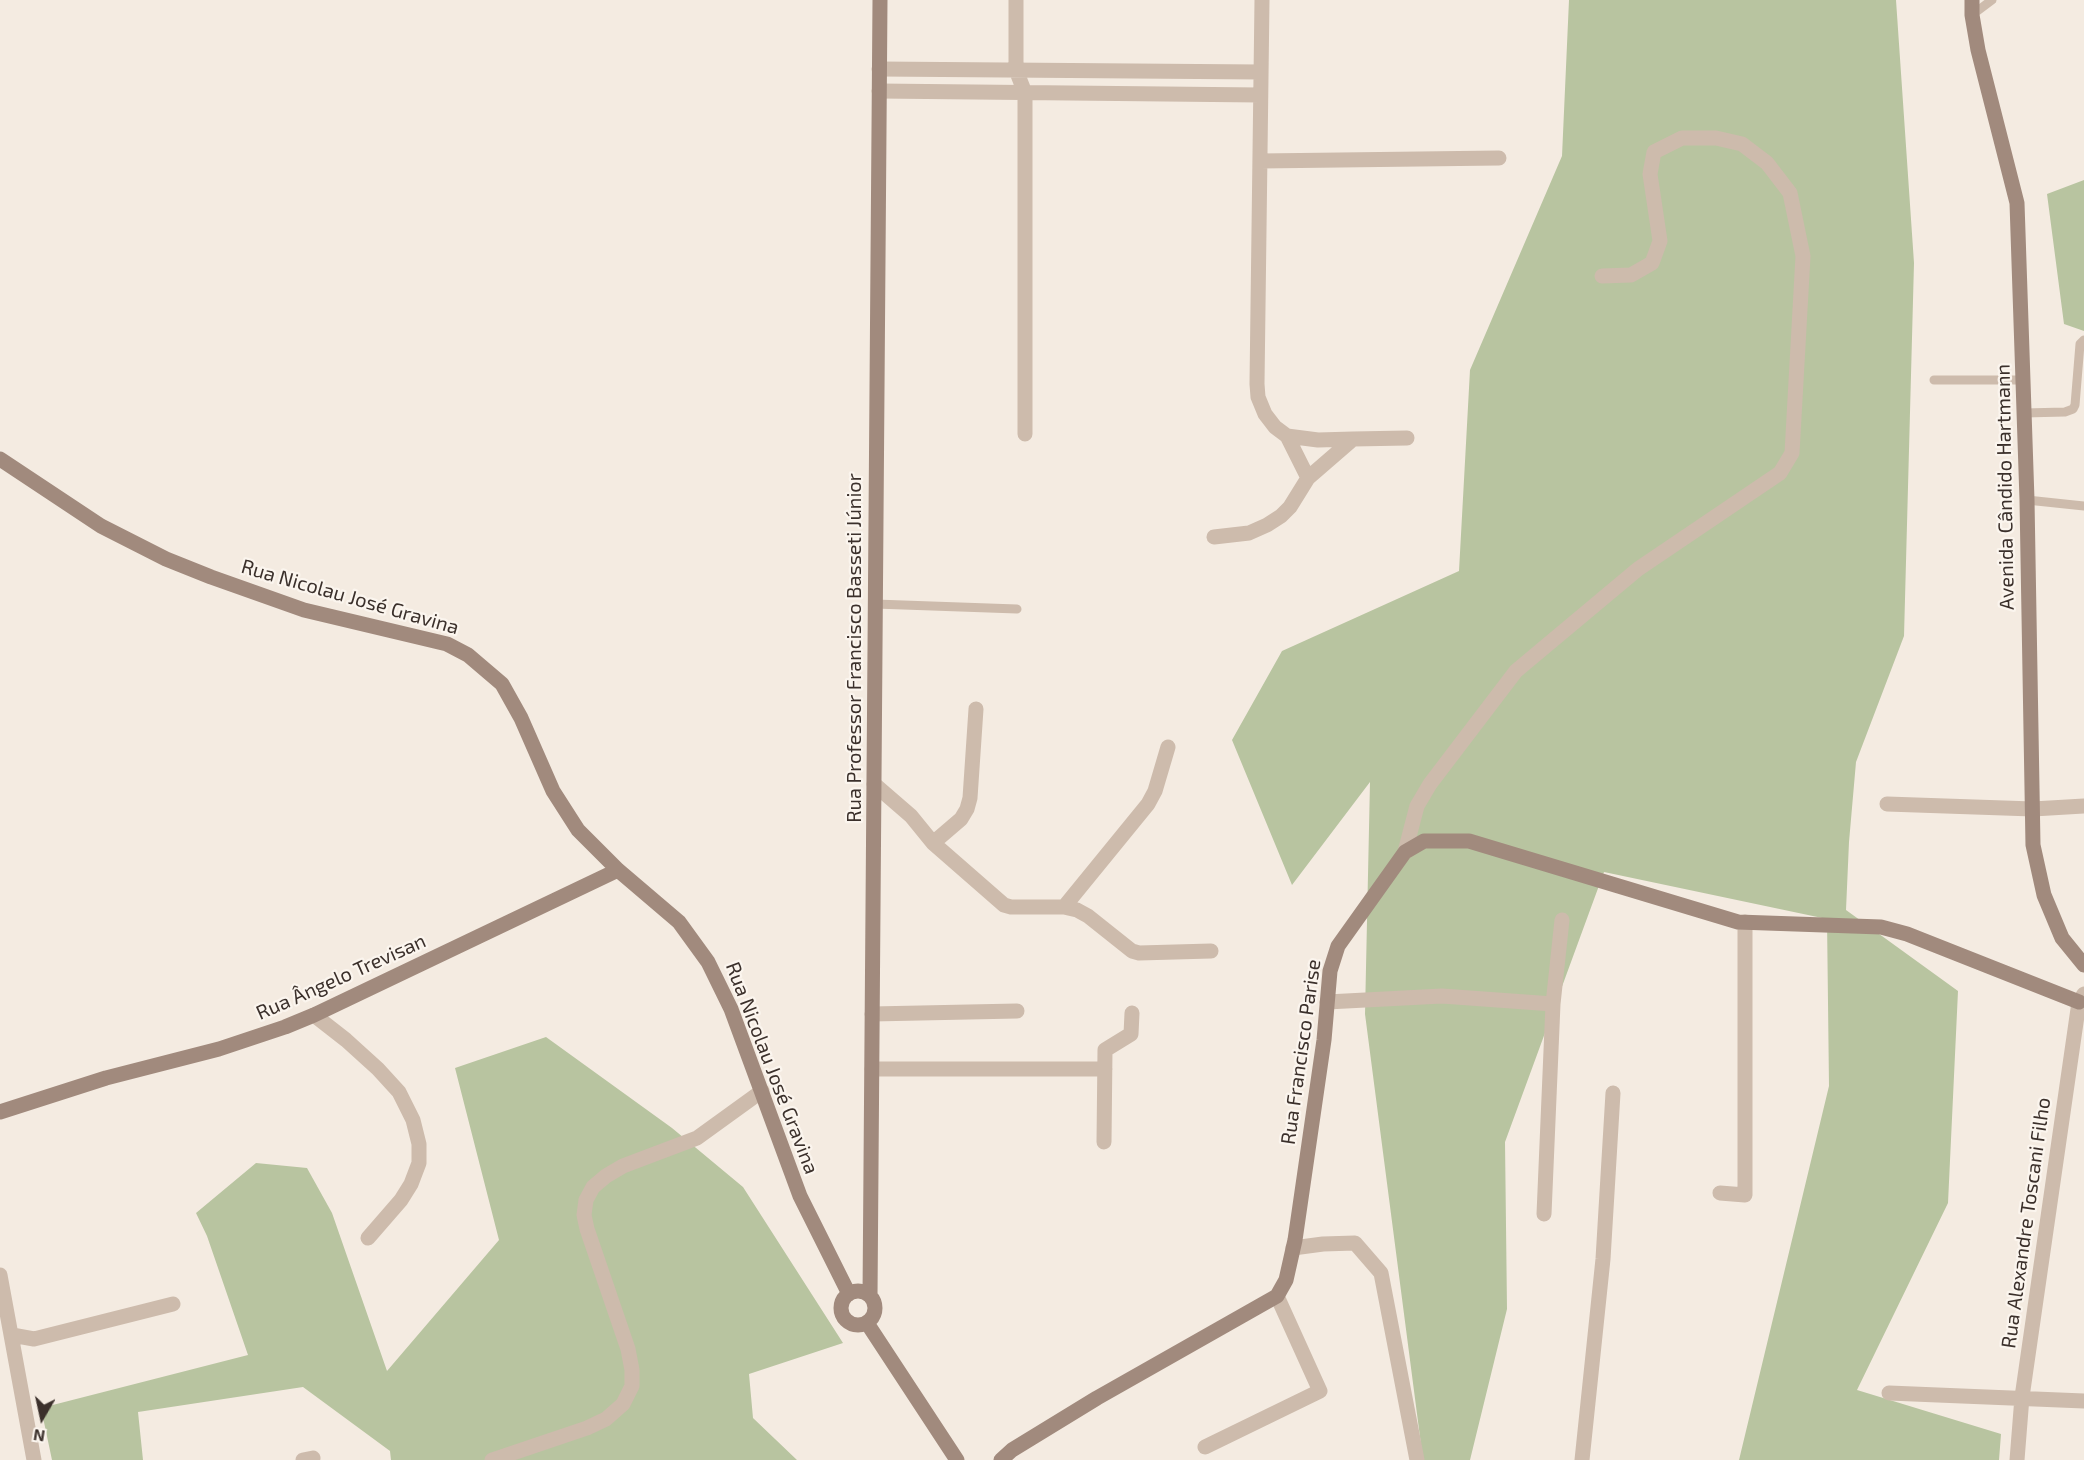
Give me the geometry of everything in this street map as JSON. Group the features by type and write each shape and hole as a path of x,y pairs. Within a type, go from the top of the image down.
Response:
{"main road":[{"name":"Rua Professor Francisco Basseti Júnior","path":"870,1296 880,0"},
{"name":"Avenida Cândido Hartmann","path":"1972,7 1978,50 2018,202 2027,500 2033,845 2044,895 2062,938 2084,965"},
{"name":"Rua Nicolau José Gravina","path":"0,459 92,520 166,559 281,603 447,644 468,655 502,684 521,718 553,791 578,830 618,870 672,916 708,962 731,1009 800,1196 849,1294"},
{"path":"1406,852 1424,841 1469,841 1738,922 1881,927 1907,934 2081,998"},
{"name":"Rua Francisco Parise","path":"1277,1296 1286,1280 1293,1248 1324,1040 1330,971 1338,946 1406,852"},
{"name":"Rua Ângelo Trevisan","path":"0,1112 106,1078 245,1041 314,1015 618,870"},
{"path":"860,1291 870,1296 875,1310 867,1323 855,1325 845,1319 841,1303 849,1294 860,1291"},
{"path":"1001,1460 1012,1450 1088,1404 1277,1296"},
{"path":"867,1323 957,1460"}],"street":[{"path":"1016,0 1016,70 1025,93 1025,434"},
{"path":"1262,0 1258,397 1265,414 1275,427 1287,436 1308,478"},
{"path":"879,69 1261,72"},
{"path":"879,91 1260,95"},
{"path":"1406,852 1417,806 1516,671 1638,569 1780,473 1792,453 1803,255 1790,193 1767,163 1742,144 1716,138 1682,138 1654,152 1650,174 1660,241 1652,263 1631,275 1602,276"},
{"path":"1260,161 1498,158"},
{"path":"1287,436 1318,440 1407,438"},
{"path":"1214,537 1249,533 1281,516 1290,507 1308,478 1353,439"},
{"path":"933,843 962,819 967,809 970,798 976,709"},
{"path":"1064,907 1148,804 1155,791 1168,747"},
{"path":"874,784 911,816 933,843 1011,908 1064,907 1077,910 1088,915 1132,951 1139,953 1211,951"},
{"path":"1887,804 2033,809 2084,806"},
{"path":"1544,1214 1553,1004 1562,920"},
{"path":"1720,1193 1745,1195 1745,922"},
{"path":"1327,1002 1442,996 1553,1004"},
{"name":"Rua Alexandre Toscani Filho","path":"2017,1460 2022,1398 2081,998"},
{"path":"872,1014 1017,1011"},
{"path":"1104,1142 1105,1050 1131,1034 1131,1013"},
{"path":"314,1015 346,1040 399,1092 413,1120 419,1144 419,1164 411,1184 401,1200 368,1238"},
{"path":"872,1069 1105,1069"},
{"path":"492,1460 587,1428 606,1419 623,1404 632,1386 628,1349 584,1215 586,1200 593,1187 623,1166 696,1138 762,1091"},
{"path":"1582,1460 1603,1259 1613,1093"},
{"path":"1293,1248 1355,1243 1382,1273 1417,1460"},
{"path":"0,1275 34,1460"},
{"path":"1205,1447 1320,1391 1277,1296"},
{"path":"12,1335 34,1339 172,1304"},
{"path":"1889,1393 2084,1401"}],"lane":[{"path":"1972,7 1992,0"},
{"path":"2024,413 2065,412 2073,409 2080,344 2084,340"},
{"path":"1934,380 2023,380"},
{"path":"2027,500 2084,506"},
{"path":"875,604 1017,609"}],"green space":[{"path":"1569,0 1896,0 1914,263 1904,636 1856,762 1846,910 1958,991 1948,1203 1857,1390 2001,1434 1999,1460 1739,1460 1829,1086 1827,919 1604,872 1505,1142 1507,1309 1470,1460 1423,1460 1365,1014 1370,782 1292,885 1232,740 1282,651 1459,571 1470,370 1562,156"},
{"path":"2084,180 2084,331 2064,324 2047,194"},
{"path":"546,1037 672,1128 743,1187 843,1343 749,1374 753,1418 797,1460 391,1460 390,1451 303,1387 138,1412 143,1460 52,1460 41,1408 248,1355 207,1236 196,1213 256,1163 307,1168 332,1213 387,1371 499,1240 455,1068"}]}
